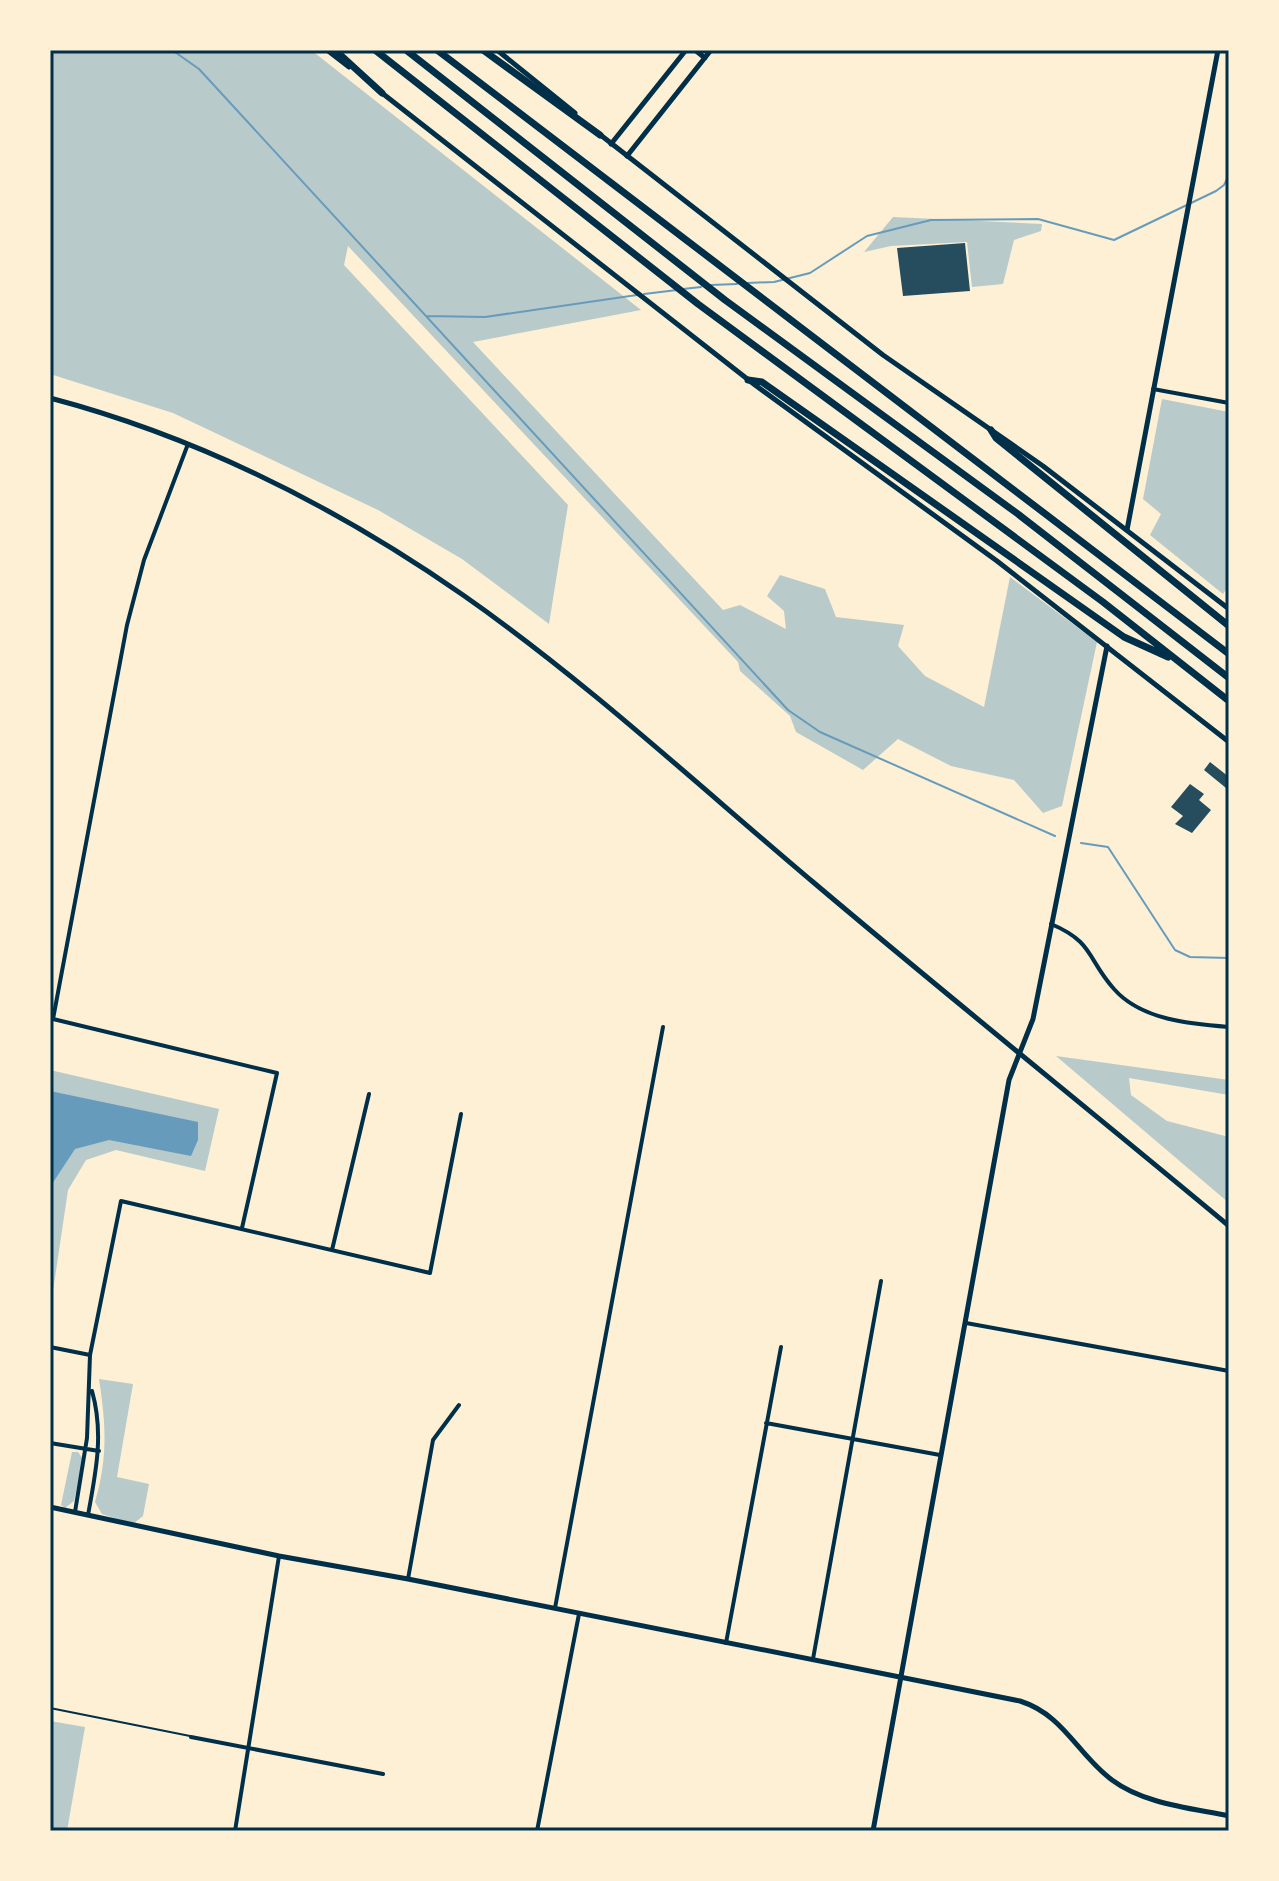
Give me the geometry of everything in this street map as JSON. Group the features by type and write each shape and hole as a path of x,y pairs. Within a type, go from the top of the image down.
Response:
{"highway":[{"path":"335,50 382,93"},
{"path":"375,50 698,304 1103,602 1229,701"},
{"path":"406,50 725,300 1018,514 1229,678"},
{"path":"437,50 756,296 1016,488 1229,654"},
{"path":"483,50 600,135"},
{"path":"748,380 762,382 1124,637 1177,661"},
{"path":"991,430 996,438 1229,626"}],"main road":[{"path":"327,50 655,309 974,544 1229,742"},
{"path":"497,50 799,291 1127,530 1229,609"},
{"path":"611,144 686,50"},
{"path":"695,50 705,58"},
{"path":"627,156 711,50"},
{"path":"1127,530 1218,50"},
{"path":"50,398 188,444 347,521 467,597 1229,1226"},
{"path":"873,1831 1009,1080 1033,1019 1107,646"},
{"path":"50,1507 279,1556 555,1608 726,1645 813,1659 1032,1705 1057,1721 1098,1769 1118,1785 1149,1797 1229,1816"}],"street":[{"path":"1153,389 1229,403"},
{"path":"188,444 144,560 127,625 53,1019 277,1073 242,1228"},
{"path":"1051,924 1083,942 1109,983 1129,1001 1176,1020 1229,1027"},
{"path":"555,1608 663,1027"},
{"path":"332,1250 369,1094"},
{"path":"75,1512 86,1450 91,1390 90,1355 121,1201 430,1273 461,1114"},
{"path":"813,1659 881,1281"},
{"path":"966,1323 1229,1371"},
{"path":"50,1347 90,1355"},
{"path":"726,1645 781,1347"},
{"path":"88,1515 99,1451 98,1412 91,1390"},
{"path":"408,1579 433,1440 459,1405"},
{"path":"766,1423 940,1455"},
{"path":"50,1443 99,1451"},
{"path":"235,1831 279,1556"},
{"path":"537,1831 579,1614"},
{"path":"191,1737 383,1774"}],"lane":[{"path":"50,1708 191,1737"}],"shaded area":[{"path":"50,50 311,50 641,310 473,342 723,610 740,605 786,629 784,611 767,596 780,575 825,589 836,617 904,625 898,646 925,676 984,707 1010,577 1097,642 1062,806 1043,813 1014,780 951,766 898,739 863,770 796,732 790,716 740,671 738,662 348,246 344,265 568,505 549,624 462,559 378,510 173,413 50,374"},
{"path":"893,217 1042,224 1041,231 1014,240 1003,284 972,287 967,242 891,246 864,252"},
{"path":"1162,399 1229,412 1229,585 1223,594 1150,535 1161,514 1143,499"},
{"path":"1056,1056 1229,1080 1229,1095 1129,1078 1131,1095 1167,1121 1229,1137 1229,1203"},
{"path":"50,1070 219,1109 205,1171 116,1150 86,1160 68,1190 53,1291 50,1291"},
{"path":"99,1379 133,1384 117,1477 149,1484 143,1516 133,1524 102,1514 95,1502 104,1441"},
{"path":"72,1452 78,1452 83,1459 74,1501 65,1508 61,1505"},
{"path":"50,1721 85,1727 67,1831 50,1831"}],"water":[{"path":"50,1091 198,1122 198,1140 191,1156 109,1140 75,1149 50,1187"}],"building":[{"path":"965,243 970,291 903,296 897,248"},
{"path":"1210,762 1229,777 1226,788 1204,770"},
{"path":"1190,784 1204,794 1199,800 1211,810 1192,833 1175,824 1183,816 1171,807"}],"waterway":[{"path":"172,50 199,69 788,710 820,732 1055,836"},
{"path":"747,283 774,282 810,273 867,236 931,220 1038,219 1114,240 1216,191 1224,185 1229,175"},
{"path":"711,285 737,284"},
{"path":"683,289 701,287"},
{"path":"644,294 677,290"},
{"path":"426,316 485,317 637,295"},
{"path":"1081,843 1108,847 1175,950 1190,957 1229,958"}]}
